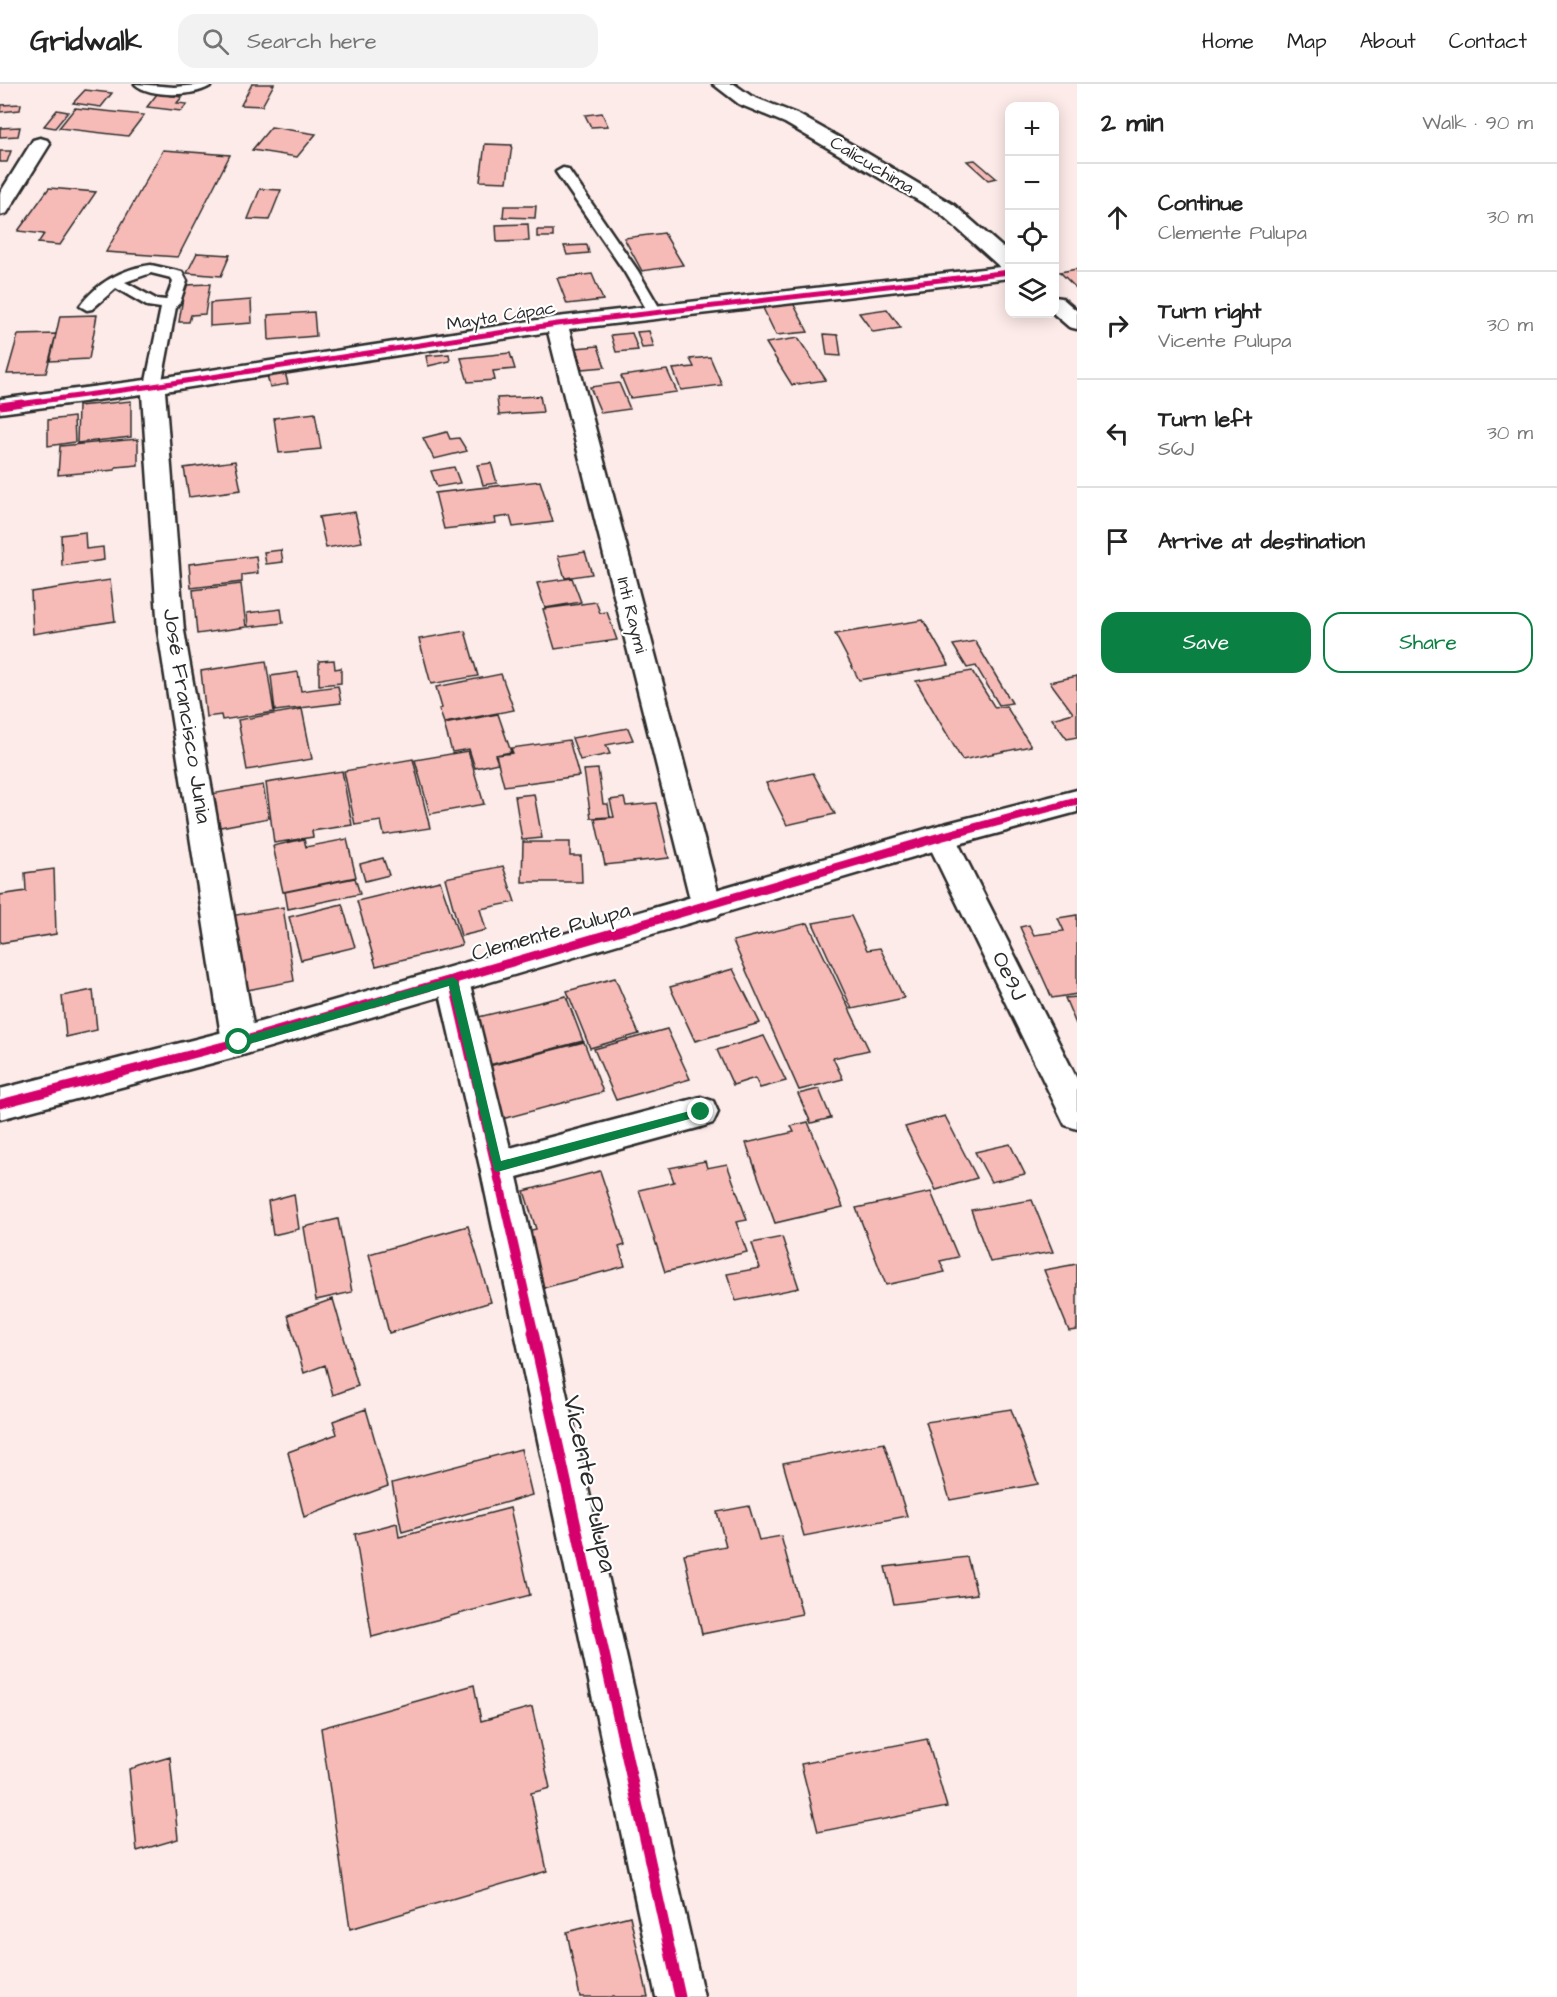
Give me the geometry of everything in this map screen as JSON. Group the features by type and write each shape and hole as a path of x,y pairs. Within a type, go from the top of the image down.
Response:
{"street":[{"name":"Calicuchima","path":"722,84 746,100 792,119 947,210 1009,264"},
{"path":"0,209 40,144"},
{"name":"Mayta Cápac","path":"0,406 153,386 557,324 1005,274"},
{"path":"1059,307 1077,322"},
{"name":"Inti Raymi","path":"557,324 707,907"},
{"name":"José Francisco Junia","path":"153,386 171,631 239,1042"},
{"name":"Clemente Pulupa","path":"0,1104 239,1042 940,837 1077,801"},
{"name":"Oe9J","path":"940,837 1077,1114"},
{"name":"Vicente Pulupa","path":"453,981 497,1167 680,1997"},
{"path":"497,1167 701,1112"}],"lane":[{"path":"141,84 170,91 191,89 207,84"},
{"path":"563,172 631,271 655,312"},
{"path":"87,306 113,281 138,272 167,271 177,275 180,281 173,302 169,305 153,386"},
{"path":"113,281 152,303 169,305"}],"building":[{"path":"252,84 274,84 262,106 241,105"},
{"path":"85,90 112,93 101,107 73,103"},
{"path":"157,94 182,97 177,103 187,104 181,111 147,107"},
{"path":"21,104 20,110 0,112 1,105"},
{"path":"75,108 144,115 128,136 59,128"},
{"path":"57,110 68,112 55,128 44,126"},
{"path":"602,113 608,126 591,127 585,115"},
{"path":"20,127 18,136 0,137 0,128"},
{"path":"271,127 316,134 297,157 252,150"},
{"path":"485,144 512,145 507,182 480,181"},
{"path":"163,150 230,155 178,257 106,252"},
{"path":"0,151 11,151 7,162 0,162"},
{"path":"975,160 996,178 988,180 967,161"},
{"path":"49,188 96,192 60,245 38,243 44,234 18,231"},
{"path":"260,189 281,190 269,220 248,219"},
{"path":"504,206 536,206 535,218 503,217"},
{"path":"528,224 529,241 497,242 496,225"},
{"path":"537,230 553,230 553,237 537,237"},
{"path":"664,233 683,265 642,271 624,238"},
{"path":"587,245 589,253 567,255 564,246"},
{"path":"197,253 230,255 221,276 187,273"},
{"path":"1077,269 1077,287 1076,288 1060,272"},
{"path":"592,274 603,300 567,304 557,278"},
{"path":"210,284 205,314 191,315 189,322 179,322 185,285"},
{"path":"251,300 252,323 210,326 210,303"},
{"path":"793,303 808,332 776,335 762,306"},
{"path":"887,309 901,328 873,332 859,313"},
{"path":"314,312 316,336 269,340 268,315"},
{"path":"97,315 89,359 50,361 60,316"},
{"path":"649,331 654,347 642,348 637,332"},
{"path":"632,333 638,350 616,352 611,335"},
{"path":"56,334 46,373 7,374 18,335"},
{"path":"824,334 838,335 841,356 827,355"},
{"path":"798,338 826,380 792,385 766,343"},
{"path":"598,346 605,367 582,369 576,348"},
{"path":"510,353 515,369 493,371 495,380 468,382 461,358"},
{"path":"449,354 450,361 428,366 426,356"},
{"path":"710,357 722,385 681,390 673,369 694,367 690,359"},
{"path":"667,370 677,392 630,398 621,376"},
{"path":"285,372 288,384 270,387 267,375"},
{"path":"619,383 630,409 601,413 590,387"},
{"path":"540,396 543,412 499,415 497,398"},
{"path":"131,401 131,437 77,443 78,406"},
{"path":"315,413 321,449 279,453 274,418"},
{"path":"74,417 75,442 48,446 48,420"},
{"path":"447,432 450,439 459,438 467,451 434,459 423,438"},
{"path":"138,439 138,465 116,467 115,470 58,475 60,446"},
{"path":"235,461 241,490 189,497 184,468"},
{"path":"491,463 497,483 483,485 477,465"},
{"path":"454,467 460,483 437,487 431,471"},
{"path":"540,481 553,522 513,527 510,516 495,518 496,523 444,529 435,493"},
{"path":"355,512 362,542 326,548 319,517"},
{"path":"85,532 86,549 103,547 104,560 62,566 61,535"},
{"path":"281,550 283,562 266,564 264,552"},
{"path":"585,552 592,574 565,578 558,556"},
{"path":"256,556 258,573 242,575 242,582 191,588 189,564"},
{"path":"572,578 581,602 545,608 537,583"},
{"path":"110,580 115,621 33,634 31,592"},
{"path":"241,584 246,627 197,634 193,590"},
{"path":"596,602 600,613 607,612 617,640 555,649 543,609"},
{"path":"281,609 283,623 248,627 247,613"},
{"path":"923,620 949,665 859,680 835,634"},
{"path":"465,631 478,676 431,684 419,639"},
{"path":"975,641 1012,703 999,705 976,666 967,668 953,645"},
{"path":"334,660 335,669 341,668 341,683 319,685 319,661"},
{"path":"266,661 274,712 222,720 221,715 206,717 201,671"},
{"path":"972,671 995,708 1006,706 1031,746 962,760 916,681"},
{"path":"298,672 301,691 338,686 341,703 275,711 271,676"},
{"path":"501,674 514,710 444,723 439,709 442,708 436,687"},
{"path":"1077,676 1077,737 1067,739 1052,719 1073,713 1050,682"},
{"path":"302,709 312,759 247,770 238,720"},
{"path":"498,714 511,752 495,755 498,763 475,768 469,749 452,752 444,724"},
{"path":"628,728 633,740 606,745 610,754 580,760 572,738"},
{"path":"569,740 579,776 504,786 496,755 513,753 511,748"},
{"path":"468,751 484,804 430,814 415,760"},
{"path":"413,759 430,828 384,835 381,821 355,825 344,771"},
{"path":"598,769 603,804 608,804 610,817 591,818 584,770"},
{"path":"342,771 352,825 312,831 313,837 274,843 266,783"},
{"path":"813,773 835,814 787,825 766,783"},
{"path":"263,785 269,818 215,828 211,794"},
{"path":"534,794 542,838 522,840 515,796"},
{"path":"624,798 626,806 656,803 669,858 605,865 595,819 614,817 610,800"},
{"path":"304,839 306,847 347,839 356,877 283,892 273,846"},
{"path":"523,842 570,842 570,856 581,856 582,882 522,882"},
{"path":"383,858 389,875 365,881 360,864"},
{"path":"503,866 515,902 480,909 486,930 461,936 445,878"},
{"path":"54,869 56,934 0,943 0,895 26,891 25,873"},
{"path":"355,878 360,894 288,909 285,892"},
{"path":"440,881 462,945 376,966 357,901"},
{"path":"342,904 355,947 301,960 289,917"},
{"path":"283,907 294,981 232,993 224,917"},
{"path":"1077,915 1077,994 1052,998 1020,927 1029,925 1034,935 1064,931 1058,918"},
{"path":"851,916 867,950 880,948 904,998 852,1009 813,923"},
{"path":"808,923 869,1050 833,1058 843,1079 799,1090 733,941"},
{"path":"733,969 760,1023 695,1041 670,987"},
{"path":"615,978 639,1034 590,1048 567,991"},
{"path":"93,990 97,1030 66,1037 62,996"},
{"path":"566,996 583,1041 485,1066 470,1019"},
{"path":"1077,997 1077,1024 1076,1024 1065,998"},
{"path":"667,1029 690,1079 616,1100 594,1049"},
{"path":"764,1036 786,1081 760,1088 755,1078 733,1085 717,1050"},
{"path":"584,1042 603,1092 498,1120 481,1068"},
{"path":"819,1089 831,1118 811,1123 798,1094"},
{"path":"945,1116 977,1178 936,1190 905,1127"},
{"path":"808,1122 843,1207 775,1223 746,1143 794,1132 791,1126"},
{"path":"1010,1144 1025,1174 991,1182 975,1152"},
{"path":"705,1161 707,1168 727,1164 747,1220 736,1222 747,1252 665,1272 639,1190 674,1182 669,1168"},
{"path":"600,1171 625,1245 619,1247 625,1266 543,1288 527,1231 536,1229 524,1191"},
{"path":"931,1192 958,1257 940,1261 945,1272 886,1285 856,1208"},
{"path":"294,1194 299,1229 273,1235 268,1201"},
{"path":"1032,1200 1053,1252 990,1262 971,1210"},
{"path":"338,1219 352,1292 316,1300 304,1227"},
{"path":"468,1226 491,1302 389,1333 369,1254"},
{"path":"782,1237 799,1288 736,1301 727,1274 760,1268 752,1243"},
{"path":"1077,1264 1077,1330 1069,1331 1044,1270"},
{"path":"333,1299 358,1386 333,1395 325,1365 304,1373 288,1315"},
{"path":"366,1409 388,1486 304,1517 288,1452 337,1434 333,1421"},
{"path":"1011,1409 1038,1484 950,1500 926,1422"},
{"path":"884,1443 907,1516 804,1536 783,1463"},
{"path":"521,1449 532,1495 402,1532 392,1483"},
{"path":"749,1506 759,1540 781,1536 802,1614 702,1634 684,1554 726,1546 717,1512"},
{"path":"510,1508 530,1595 372,1637 355,1534 397,1523 399,1537"},
{"path":"967,1557 977,1594 894,1604 885,1567"},
{"path":"474,1685 481,1721 532,1707 550,1788 531,1793 547,1871 350,1929 321,1728"},
{"path":"927,1739 947,1807 818,1832 801,1764"},
{"path":"170,1757 178,1839 137,1851 129,1769"},
{"path":"630,1916 648,1997 580,1997 567,1932"}],"cycle path":[{"path":"0,406 153,386 557,324 1005,273"},
{"path":"0,1104 239,1042 940,837 1077,801"},
{"path":"453,981 497,1167 680,1997"}],"route":[{"path":"239,1042 453,981 497,1167 701,1112"}]}
